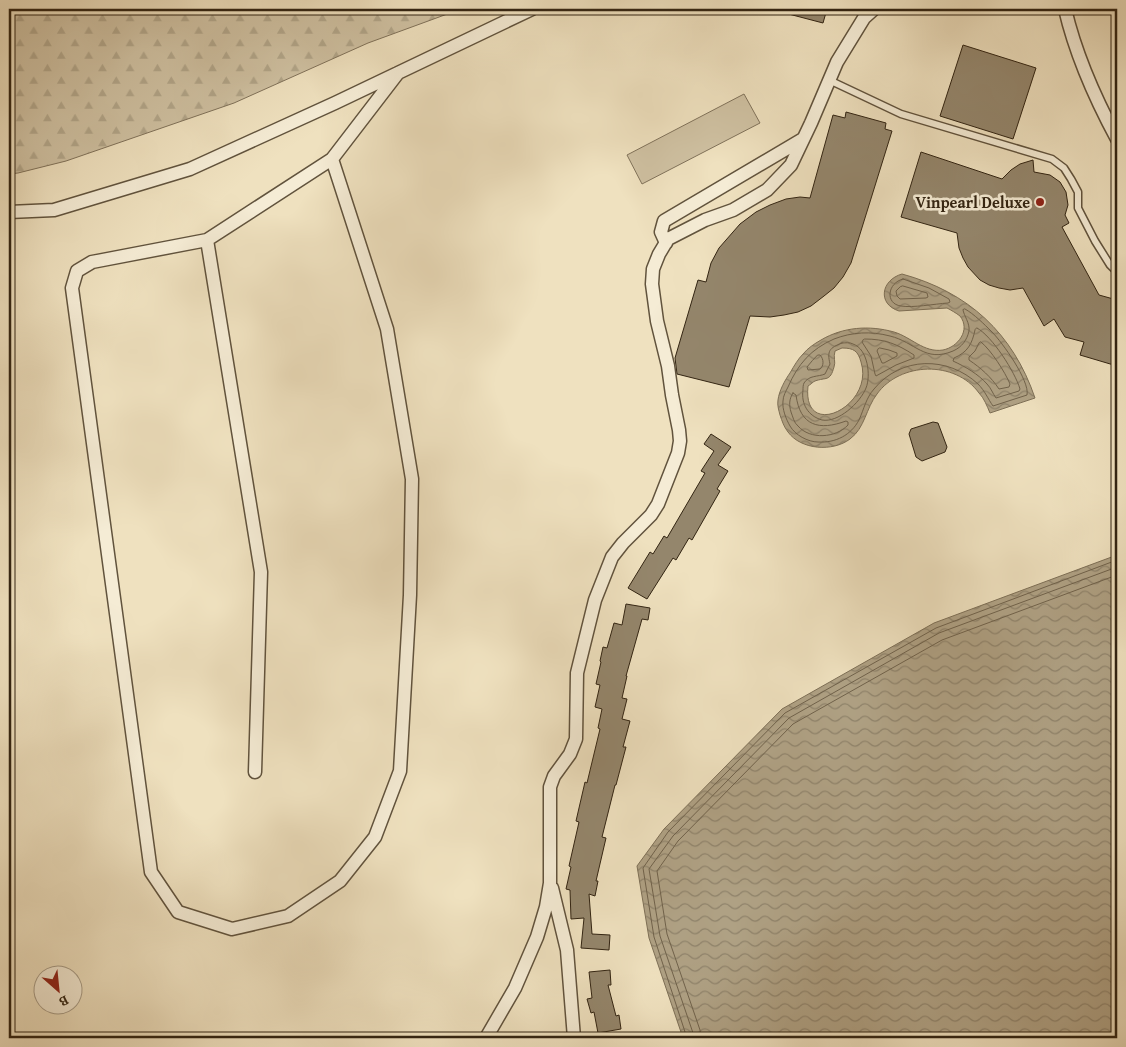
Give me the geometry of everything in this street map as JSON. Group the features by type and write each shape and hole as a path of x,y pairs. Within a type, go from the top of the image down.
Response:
{"street":[{"path":"9,212 54,210 190,169 532,9"},
{"path":"486,1038 515,988 537,937 546,907 550,883 550,787 554,776 570,754 576,739 577,673 595,600 612,558 623,543 651,515 658,504 678,454 679,430 668,366 657,321 652,284 653,269 659,254 668,240 704,220 733,210 767,190 791,165 836,62 864,18 874,9"},
{"path":"1065,9 1090,84 1117,138"},
{"path":"332,159 387,329 412,480 410,595 400,771 375,837 340,881 288,916 232,929 178,912 151,872 72,288 77,271 92,262 207,240 332,159 398,73"},
{"path":"666,243 662,232 664,221 803,139"},
{"path":"207,240 261,572 255,772"},
{"path":"550,883 566,950 574,1038"}],"lane":[{"path":"829,80 901,114 1052,159 1064,168 1071,179 1078,192 1078,208 1094,241 1117,272"}],"green space":[{"path":"9,9 461,9 368,43 234,103 66,161 9,174"},
{"path":"744,94 760,123 642,184 627,155"}],"water":[{"path":"902,274 948,292 985,318 1001,335 1014,354 1026,375 1035,398 990,413 981,395 969,382 942,370 913,371 887,383 873,400 862,424 850,439 835,446 826,447 809,446 801,443 785,428 779,412 778,400 782,386 796,363 816,343 838,332 856,328 875,328 894,332 924,347 936,350 943,350 954,345 961,337 964,327 963,321 960,316 947,308 899,311 892,308 887,303 884,292 886,286 895,277","holes":["846,348 855,351 861,362 862,378 858,392 849,404 838,412 826,415 816,412 809,403 808,386 814,381 829,377 835,365 835,351"]},
{"path":"1117,555 1117,1038 683,1038 649,938 637,866 664,829 782,709 934,623"}],"building":[{"path":"781,9 827,9 823,23 781,12"},
{"path":"963,45 1036,68 1013,139 940,116"},
{"path":"846,112 886,123 885,129 892,131 851,263 843,277 824,296 811,306 798,312 770,317 750,316 729,387 677,374 675,358 698,280 706,282 711,263 719,248 740,224 756,212 786,199 810,198 833,115 845,118"},
{"path":"921,152 1002,179 1020,164 1033,160 1034,172 1050,175 1060,182 1066,192 1068,205 1065,215 1069,223 1062,227 1099,295 1117,300 1117,366 1080,355 1084,342 1065,337 1054,319 1044,326 1023,288 1010,290 999,288 980,280 968,267 963,258 959,248 957,233 901,217"},
{"path":"933,422 938,423 947,447 945,452 922,461 916,457 909,434 911,429"},
{"path":"711,434 731,447 718,465 728,471 717,489 720,491 692,540 689,538 676,560 673,558 647,599 628,588 650,552 653,554 664,536 667,538 705,473 701,471 714,451 704,444"},
{"path":"626,604 650,608 648,620 642,619 626,676 622,698 627,699 622,719 630,721 623,747 626,747 602,837 606,838 596,881 598,881 595,896 589,894 592,934 610,935 609,950 581,948 584,918 571,919 570,890 566,889 571,867 569,866 579,822 576,821 600,729 598,728 602,709 595,707 600,685 596,684 603,647 607,648 614,623 622,625"},
{"path":"610,970 611,985 608,985 616,1016 619,1015 621,1029 598,1033 594,1012 591,1013 587,999 592,998 589,972"}],"place":[{"name":"Vinpearl Deluxe","path":"1040,202"}]}
